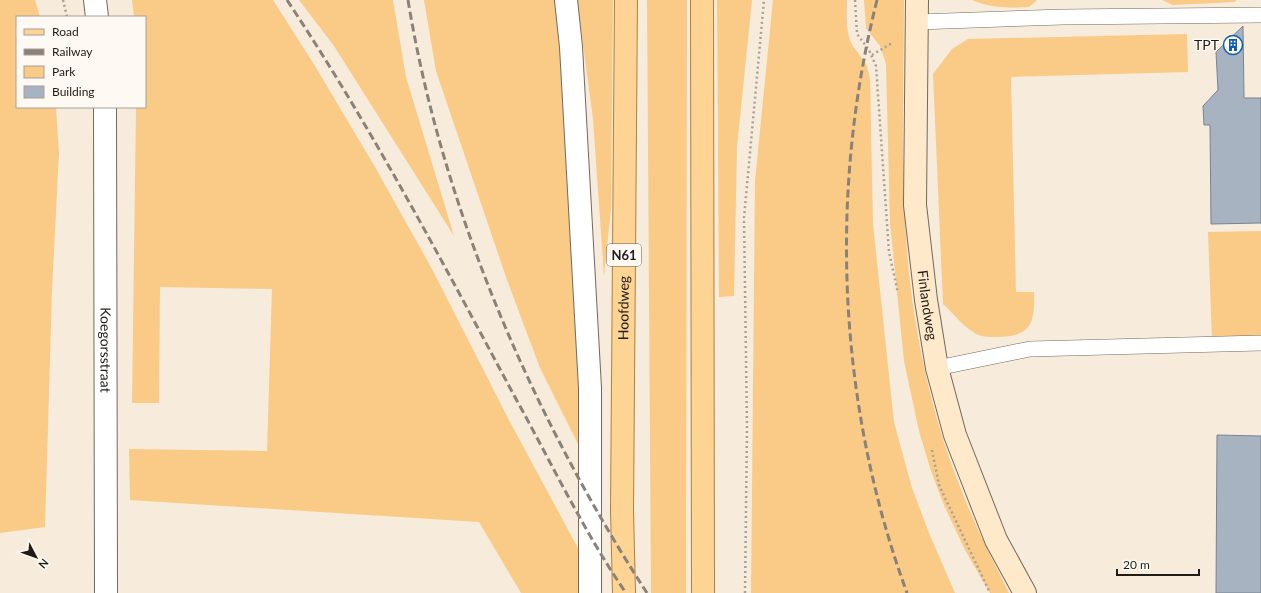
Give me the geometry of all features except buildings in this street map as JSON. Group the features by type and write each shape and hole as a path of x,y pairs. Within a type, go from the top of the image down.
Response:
{"main road":[{"name":"Hoofdweg","path":"624,593 622,510 626,0"},
{"path":"702,0 703,593"}],"street":[{"path":"95,0 97,16"},
{"path":"566,0 571,47 590,388 590,593"},
{"name":"Finlandweg","path":"917,0 915,205 926,300 937,368 955,435 990,526 1025,593"},
{"name":"Koegorsstraat","path":"105,108 106,593"}],"lane":[{"path":"917,22 1071,16 1261,15"},
{"path":"937,368 1030,349 1261,343"}],"path":[{"path":"63,0 67,16"},
{"path":"745,593 747,428 744,218 764,0"},
{"path":"931,447 939,485 990,593"}],"green space":[{"path":"0,0 35,0 40,16 16,16 16,108 56,108 59,153 52,290 45,527 0,533"},
{"path":"132,0 273,0 315,66 375,167 432,269 510,422 579,550 581,593 521,593 479,522 130,500 129,449 267,451 272,289 160,287 159,403 132,403 136,108 146,108 146,16 134,16"},
{"path":"299,0 393,0 406,77 454,236 334,46"},
{"path":"424,0 561,0 580,327 580,448 540,368 507,280 436,71"},
{"path":"577,0 613,0 611,209 604,276 593,119"},
{"path":"647,0 687,0 686,593 651,593"},
{"path":"717,0 752,0 737,147 734,296 719,297"},
{"path":"773,0 847,0 847,24 850,41 866,63 870,79 873,224 894,422 912,488 929,533 955,593 751,593 755,181"},
{"path":"864,0 904,0 903,157 905,220 910,280 919,340 932,400 949,457 976,526 1009,593 990,593 965,550 944,505 931,471 919,431 904,361 890,223 886,64 880,46 866,28"},
{"path":"972,0 1037,0 1029,7 1000,7 979,3"},
{"path":"1162,0 1237,0 1234,2 1173,5"},
{"path":"1187,34 1188,72 1011,77 1016,292 1034,292 1032,320 1024,331 1008,336 987,337 978,335 969,329 943,304 933,74 952,49 968,39"},
{"path":"1261,231 1261,340 1212,341 1208,232"}],"railway":[{"path":"287,0 378,147 434,247 582,522 626,593"},
{"path":"408,0 423,78 444,156 469,233 498,308 530,383 566,455 605,526 647,593"},
{"path":"877,0 861,73 851,148 847,223 848,299 854,374 866,448 884,522 907,593"}],"place":[{"name":"TPT","path":"1233,45"}]}
